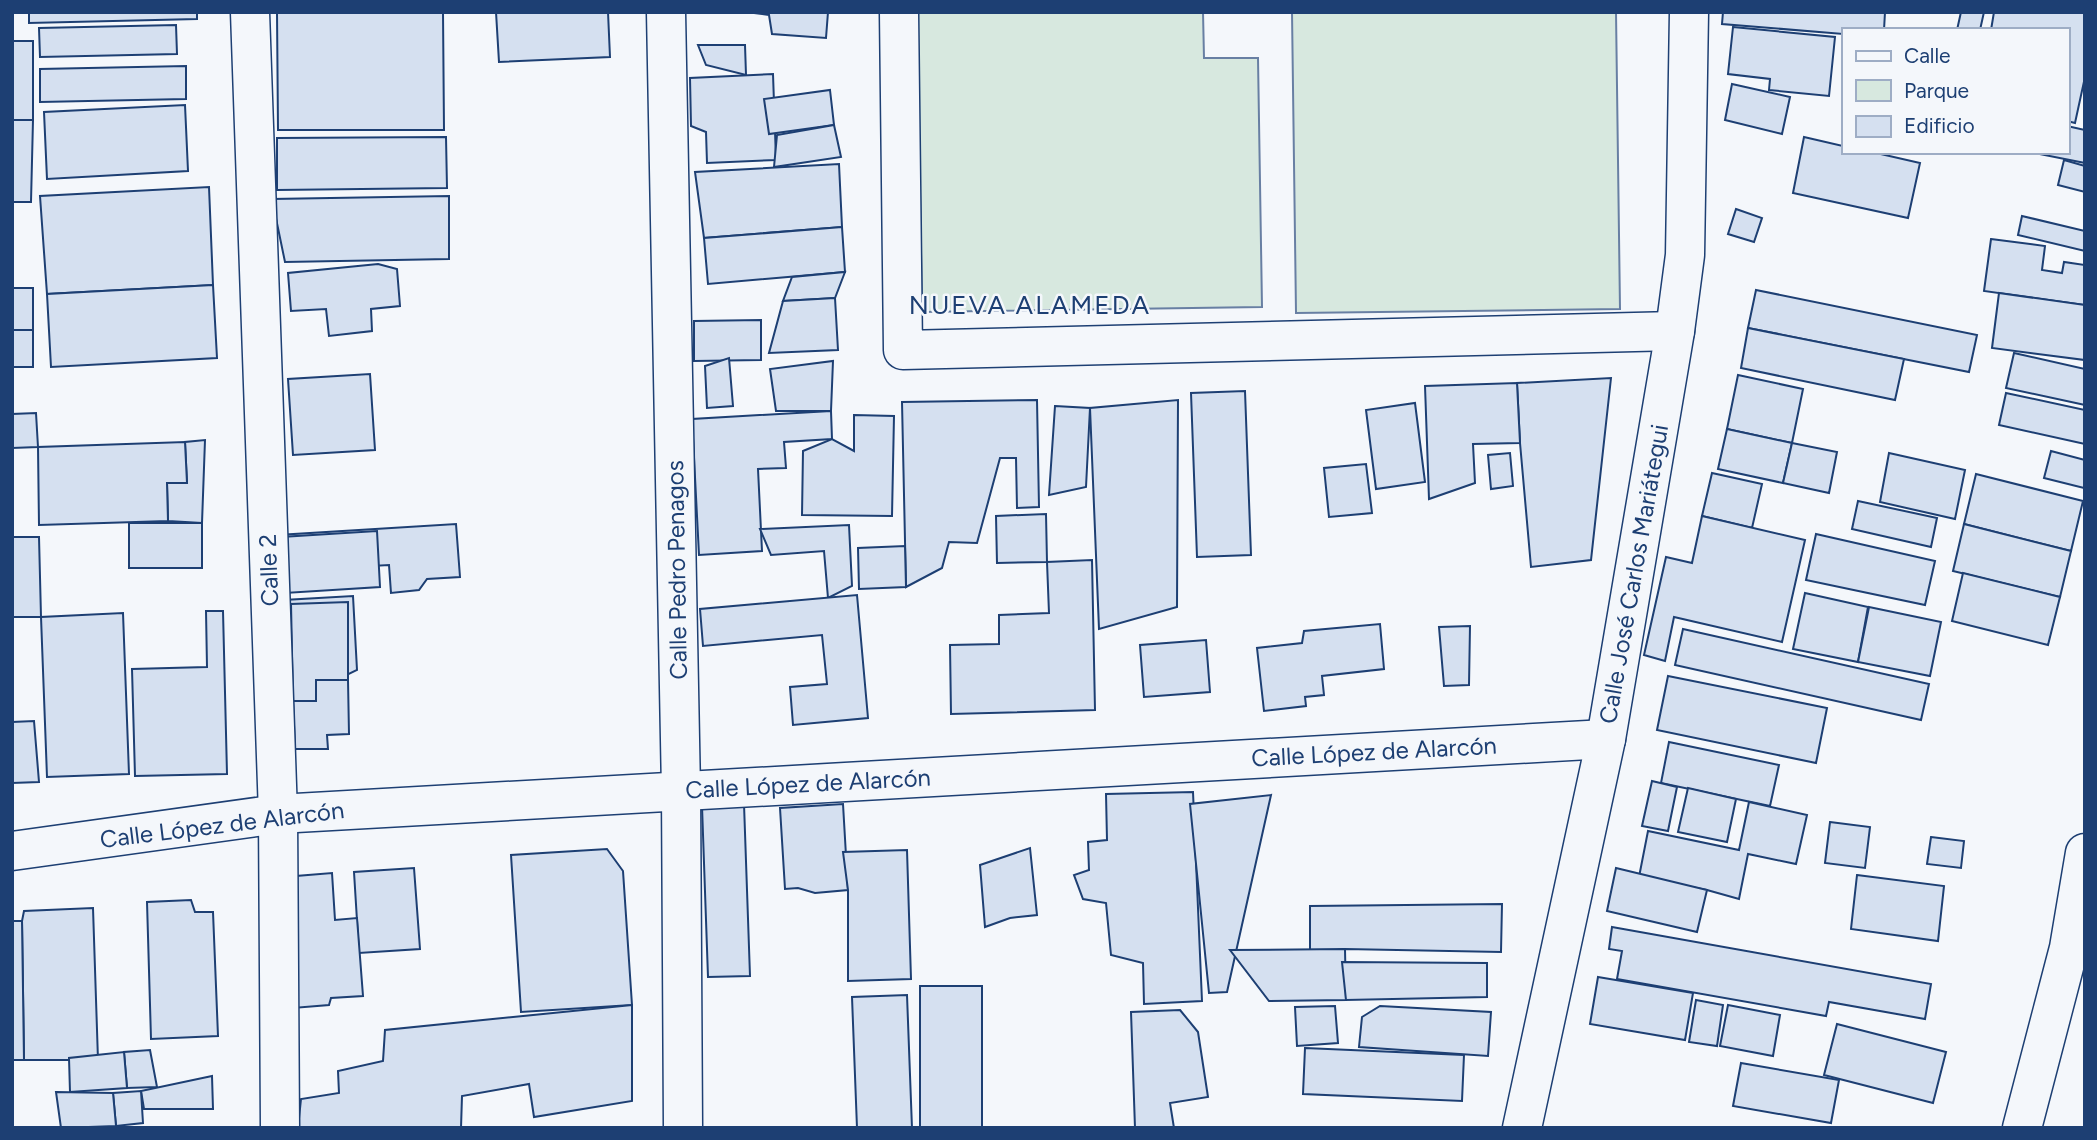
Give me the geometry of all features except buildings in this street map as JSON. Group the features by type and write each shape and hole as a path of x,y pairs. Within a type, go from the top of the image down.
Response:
{"street":[{"name":"Calle 2","path":"250,12 278,814 280,1128"},
{"name":"Calle Pedro Penagos","path":"666,12 681,791 683,1128"},
{"path":"899,12 902,349 1675,331"},
{"name":"Calle José Carlos Mariátegui","path":"1522,1128 1606,739 1675,331 1685,255 1689,12"},
{"name":"Calle López de Alarcón","path":"12,851 278,814 1606,739"},
{"path":"2022,1128 2069,948 2085,853"}],"green space":[{"path":"917,12 1203,12 1204,58 1258,58 1262,307 922,312"},
{"path":"1292,12 1616,12 1620,309 1296,313"}],"district":[{"name":"NUEVA ALAMEDA","path":"1030,305"}]}
